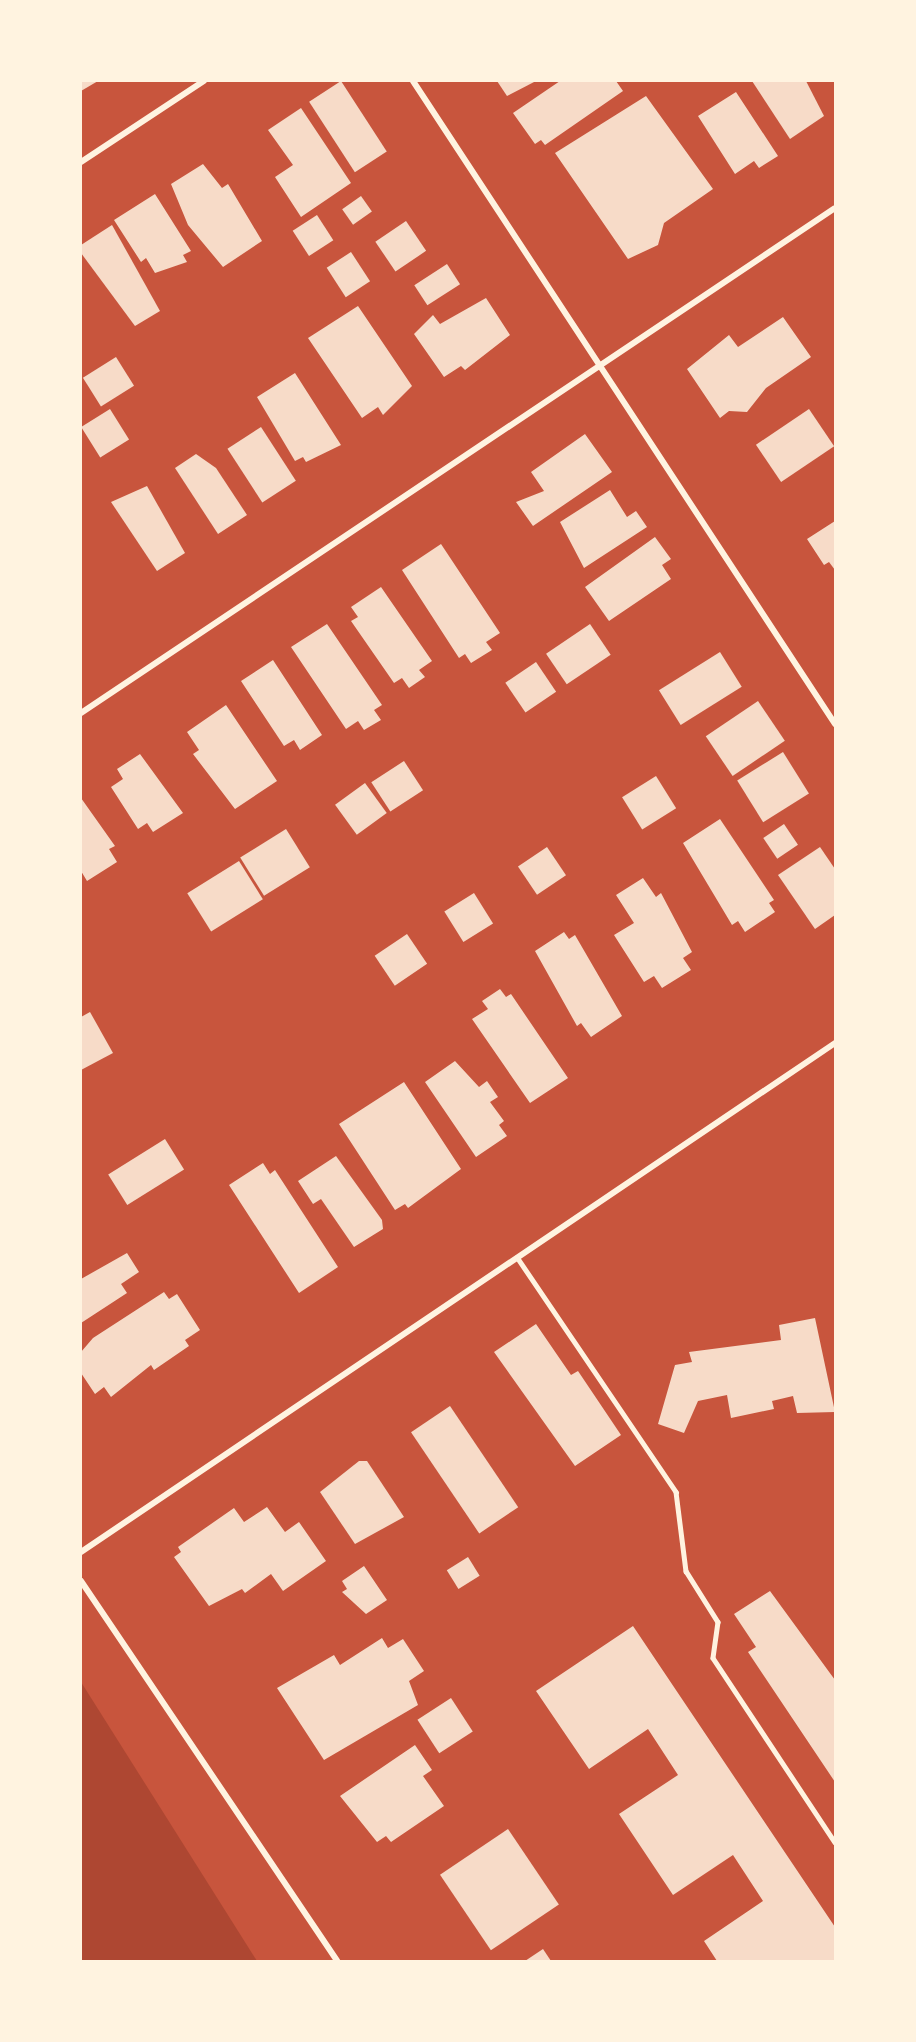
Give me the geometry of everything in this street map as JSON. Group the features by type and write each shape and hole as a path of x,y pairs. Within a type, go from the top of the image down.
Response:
{"street":[{"path":"81,162 204,81"},
{"path":"413,81 835,724"},
{"path":"81,713 835,208"},
{"path":"81,1552 835,1043"},
{"path":"81,1581 337,1961"}],"lane":[{"path":"517,1257 676,1492 686,1571 718,1622 713,1658 835,1842"}],"shaded area":[{"path":"81,1682 257,1961 81,1961"}],"building":[{"path":"81,81 98,81 81,91"},
{"path":"341,81 387,151 355,172 309,102"},
{"path":"497,81 536,81 507,96"},
{"path":"560,81 616,81 623,91 545,145 541,140 535,144 513,113"},
{"path":"752,81 806,81 824,116 790,139"},
{"path":"736,92 778,156 759,168 754,161 735,174 698,116"},
{"path":"646,96 713,189 664,223 658,245 628,259 555,153"},
{"path":"301,108 351,183 301,217 275,177 293,165 268,130"},
{"path":"203,164 222,188 228,184 262,241 223,267 188,225 171,184"},
{"path":"155,194 191,251 183,255 187,262 155,273 146,258 141,262 114,220"},
{"path":"361,196 372,212 353,225 342,209"},
{"path":"317,215 333,240 309,256 293,231"},
{"path":"406,221 426,251 395,272 375,242"},
{"path":"112,225 160,311 135,326 81,253 81,245"},
{"path":"351,252 370,281 346,297 327,268"},
{"path":"447,264 460,284 427,305 414,285"},
{"path":"486,298 510,335 465,370 461,366 444,377 414,334 433,315 440,324"},
{"path":"358,306 412,386 383,415 378,407 362,418 308,338"},
{"path":"783,317 811,357 766,388 747,412 729,411 720,418 687,369 729,335 738,347"},
{"path":"116,357 134,386 101,407 83,378"},
{"path":"295,373 341,445 306,462 303,457 295,461 257,397"},
{"path":"110,409 129,440 100,458 81,427"},
{"path":"809,409 834,446 781,482 756,445"},
{"path":"261,427 296,481 262,502 227,449"},
{"path":"585,434 612,472 533,526 516,502 544,491 531,472"},
{"path":"196,454 216,468 247,515 218,534 175,468"},
{"path":"147,486 185,553 157,571 111,502"},
{"path":"610,490 627,517 636,511 647,527 584,568 560,522"},
{"path":"835,521 835,570 829,562 824,565 807,539"},
{"path":"655,537 671,559 662,565 671,579 609,621 585,587"},
{"path":"441,544 500,633 486,642 492,650 471,663 465,654 459,658 402,570"},
{"path":"381,587 432,661 419,670 425,677 409,688 402,678 394,683 351,621 358,617 351,607"},
{"path":"327,624 382,705 374,710 381,720 364,730 358,721 346,729 291,647"},
{"path":"590,624 611,655 567,684 546,654"},
{"path":"720,652 742,687 681,725 659,690"},
{"path":"273,660 322,735 300,750 294,740 284,746 241,681"},
{"path":"536,662 556,692 525,713 505,683"},
{"path":"758,701 785,741 733,776 706,736"},
{"path":"226,705 277,781 235,809 193,754 199,750 187,732"},
{"path":"783,752 809,794 763,822 737,781"},
{"path":"140,754 183,813 153,832 147,823 138,829 111,787 123,779 117,769"},
{"path":"404,761 423,790 390,812 371,782"},
{"path":"656,776 676,808 642,829 622,797"},
{"path":"365,783 387,813 357,835 335,805"},
{"path":"81,798 115,846 109,849 117,862 87,881 81,871"},
{"path":"720,819 774,900 769,903 775,912 745,932 738,921 732,925 683,843"},
{"path":"784,824 798,845 777,859 763,838"},
{"path":"286,829 310,867 264,896 240,858"},
{"path":"547,847 566,875 537,895 518,867"},
{"path":"820,847 835,869 835,915 815,929 778,875"},
{"path":"239,861 263,899 211,931 187,893"},
{"path":"643,878 656,897 661,893 692,952 683,958 691,970 662,988 654,976 644,982 614,935 634,923 616,895"},
{"path":"474,893 493,924 463,942 444,912"},
{"path":"564,932 569,939 575,935 622,1016 591,1037 581,1023 577,1026 535,951"},
{"path":"407,934 427,964 395,986 375,956"},
{"path":"500,989 506,997 511,994 568,1078 530,1103 472,1019 488,1009 482,1001"},
{"path":"90,1012 113,1053 81,1070 81,1017"},
{"path":"455,1061 479,1087 487,1081 498,1097 490,1102 504,1121 499,1125 507,1136 476,1157 425,1082"},
{"path":"404,1082 461,1169 408,1208 405,1204 395,1210 339,1124"},
{"path":"165,1139 184,1170 127,1205 108,1175"},
{"path":"336,1156 382,1220 383,1229 354,1247 321,1199 313,1204 298,1181"},
{"path":"263,1163 270,1174 275,1170 338,1267 299,1293 229,1185"},
{"path":"127,1253 139,1272 121,1284 127,1293 81,1323 81,1279"},
{"path":"164,1292 169,1299 177,1294 200,1330 185,1340 189,1346 154,1370 151,1365 111,1397 104,1387 95,1394 81,1373 81,1352 93,1338"},
{"path":"815,1318 835,1412 797,1413 793,1396 772,1401 774,1409 731,1418 727,1395 698,1401 684,1433 658,1424 675,1365 692,1362 689,1352 781,1340 779,1325"},
{"path":"536,1324 571,1375 578,1371 621,1435 575,1466 494,1352"},
{"path":"450,1406 518,1507 479,1533 411,1432"},
{"path":"359,1461 367,1461 404,1517 355,1544 320,1492"},
{"path":"267,1507 285,1532 299,1522 326,1561 283,1591 271,1574 245,1593 242,1589 209,1606 174,1557 181,1552 178,1547 234,1508 244,1522"},
{"path":"468,1557 480,1576 458,1589 447,1570"},
{"path":"364,1566 387,1600 366,1614 342,1592 347,1589 342,1581"},
{"path":"770,1591 835,1680 835,1782 748,1652 756,1647 734,1614"},
{"path":"633,1626 835,1927 835,1961 717,1961 704,1941 763,1901 733,1855 673,1895 619,1814 678,1775 648,1729 589,1769 536,1691"},
{"path":"382,1638 388,1648 403,1639 424,1671 409,1681 418,1705 324,1760 277,1688 334,1655 340,1665"},
{"path":"451,1698 473,1732 439,1753 417,1720"},
{"path":"415,1745 432,1770 423,1776 444,1806 391,1842 386,1836 377,1842 340,1796"},
{"path":"508,1829 559,1904 491,1950 440,1875"},
{"path":"543,1949 551,1961 525,1961"}]}
